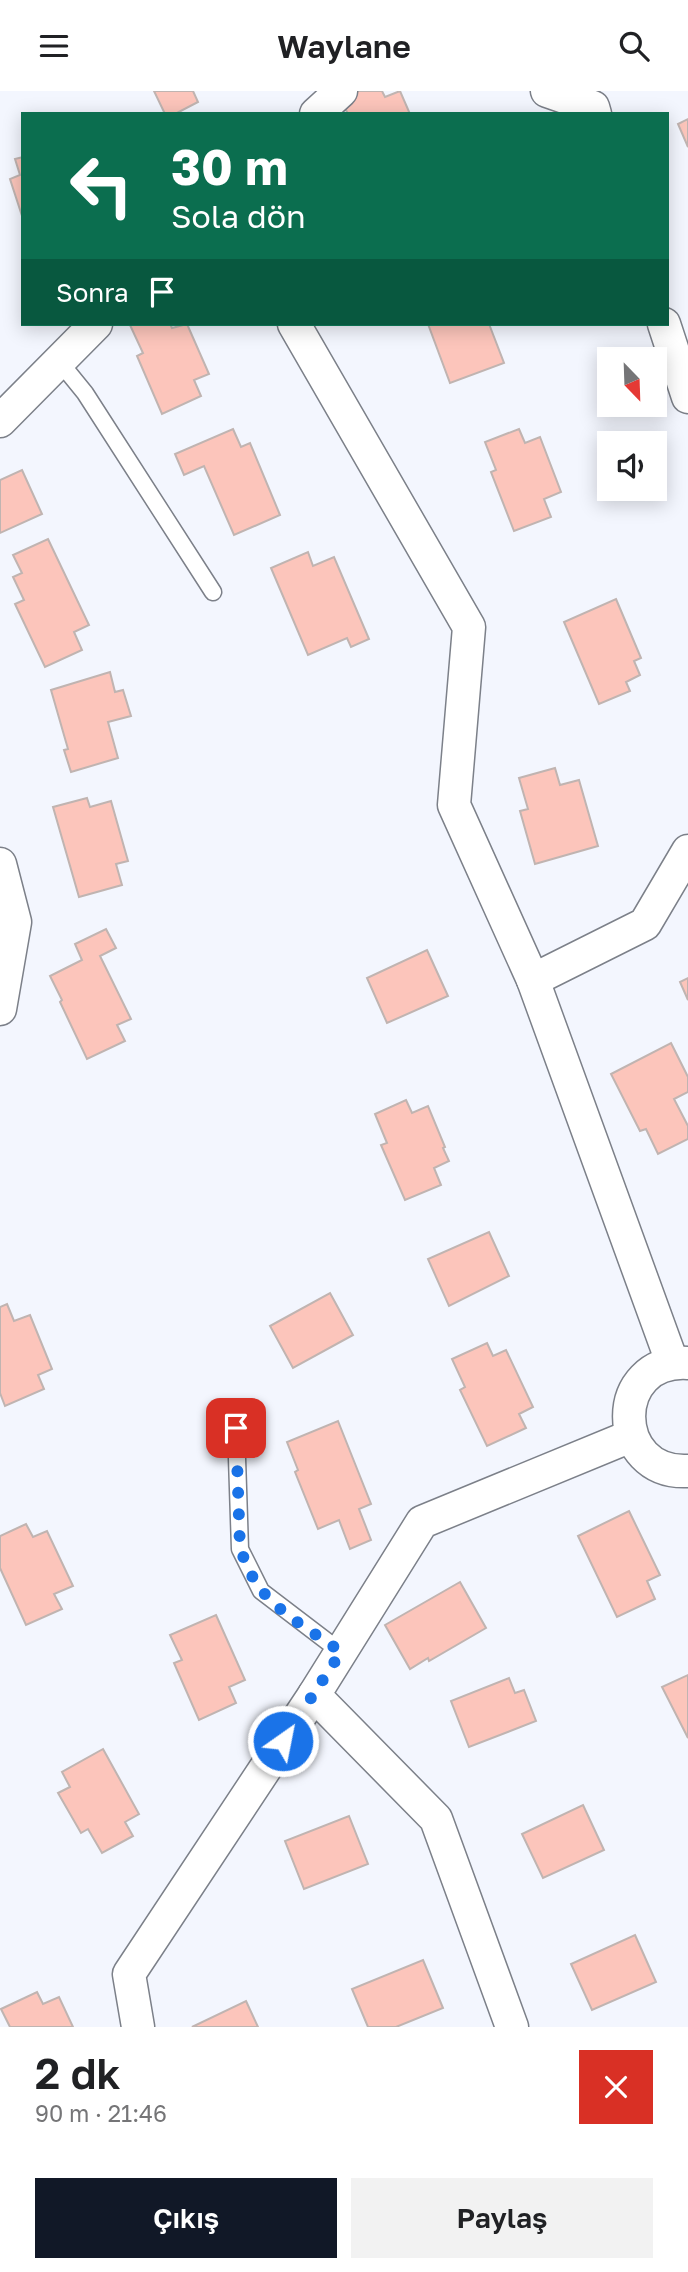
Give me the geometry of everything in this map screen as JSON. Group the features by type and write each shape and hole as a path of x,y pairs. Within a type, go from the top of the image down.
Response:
{"street":[{"path":"318,112 341,91"},
{"path":"547,91 593,107 594,112"},
{"path":"0,421 94,326"},
{"path":"294,326 469,627 454,805 533,980 680,1362 654,1369 640,1381 631,1398 628,1418 631,1436 641,1453 656,1465 674,1471 688,1471"},
{"path":"665,326 688,397"},
{"path":"533,980 645,925 688,851"},
{"path":"0,864 15,922 0,1009"},
{"path":"138,2027 129,1974 314,1695 422,1523 631,1436"},
{"path":"314,1695 436,1819 512,2027"}],"lane":[{"path":"59,361 85,393 213,592"},
{"path":"236,1428 240,1549 248,1568 261,1591 341,1652"}],"building":[{"path":"154,91 193,91 198,102 179,112 164,112"},
{"path":"355,91 382,91 385,97 400,91 409,112 347,112 340,98"},
{"path":"688,119 688,147 678,124"},
{"path":"21,158 21,213 10,179 20,175 15,159"},
{"path":"130,326 188,326 209,374 194,380 201,396 162,414 137,356 143,353"},
{"path":"429,326 490,326 504,363 450,383"},
{"path":"233,429 241,447 250,443 280,515 234,535 204,466 184,475 175,454"},
{"path":"519,429 525,443 540,437 561,492 544,499 551,517 514,531 491,472 496,470 485,442"},
{"path":"22,470 42,514 0,533 0,480"},
{"path":"48,539 89,625 74,632 82,650 45,667 15,604 24,600 13,577 22,573 13,555"},
{"path":"308,552 313,566 334,557 369,639 351,647 347,638 308,655 271,568"},
{"path":"616,599 641,658 634,661 640,675 626,682 630,691 599,704 564,622"},
{"path":"110,672 115,692 123,690 131,716 108,722 118,758 71,772 64,750 68,749 51,690"},
{"path":"555,768 560,785 579,780 598,846 535,864 520,811 528,809 519,778"},
{"path":"87,798 90,807 111,801 128,861 116,864 122,885 79,897 53,807"},
{"path":"106,929 116,948 100,956 131,1019 117,1025 125,1041 87,1059 50,976 82,960 75,944"},
{"path":"427,950 448,996 387,1023 367,978"},
{"path":"688,978 688,1000 680,982"},
{"path":"671,1043 688,1077 688,1092 674,1099 688,1126 688,1139 658,1154 646,1129 640,1131 611,1074"},
{"path":"406,1100 412,1113 428,1106 449,1161 434,1168 441,1185 405,1200 381,1145 387,1143 375,1114"},
{"path":"489,1232 509,1276 449,1306 428,1259"},
{"path":"330,1293 353,1335 293,1368 270,1326"},
{"path":"7,1304 14,1321 30,1315 52,1369 38,1375 44,1389 5,1406 0,1393 0,1307"},
{"path":"487,1343 493,1356 506,1350 533,1407 519,1414 526,1428 487,1446 460,1390 465,1387 452,1359"},
{"path":"338,1421 371,1504 359,1509 371,1540 350,1549 339,1520 318,1529 295,1472 298,1470 287,1442"},
{"path":"629,1511 660,1575 647,1581 655,1599 617,1617 578,1536"},
{"path":"26,1524 33,1537 47,1531 73,1586 54,1594 62,1609 26,1625 0,1568 0,1536"},
{"path":"460,1582 486,1628 410,1669 385,1625"},
{"path":"216,1615 245,1680 229,1687 236,1703 199,1720 174,1663 182,1660 170,1635"},
{"path":"688,1675 688,1738 662,1687"},
{"path":"509,1678 515,1693 524,1690 536,1721 469,1747 451,1701"},
{"path":"103,1749 139,1814 125,1822 133,1836 102,1853 88,1829 81,1833 58,1793 70,1787 62,1772"},
{"path":"583,1805 604,1850 543,1878 522,1834"},
{"path":"349,1816 368,1864 304,1889 285,1841"},
{"path":"635,1935 656,1982 592,2010 571,1964"},
{"path":"423,1960 443,2008 396,2027 368,2027 352,1989"},
{"path":"37,1992 43,2004 59,1997 73,2027 10,2027 1,2009"},
{"path":"246,2001 258,2027 192,2027"}],"route":[{"path":"236,1428 240,1549 248,1568 261,1591 341,1652 283,1741"}]}
